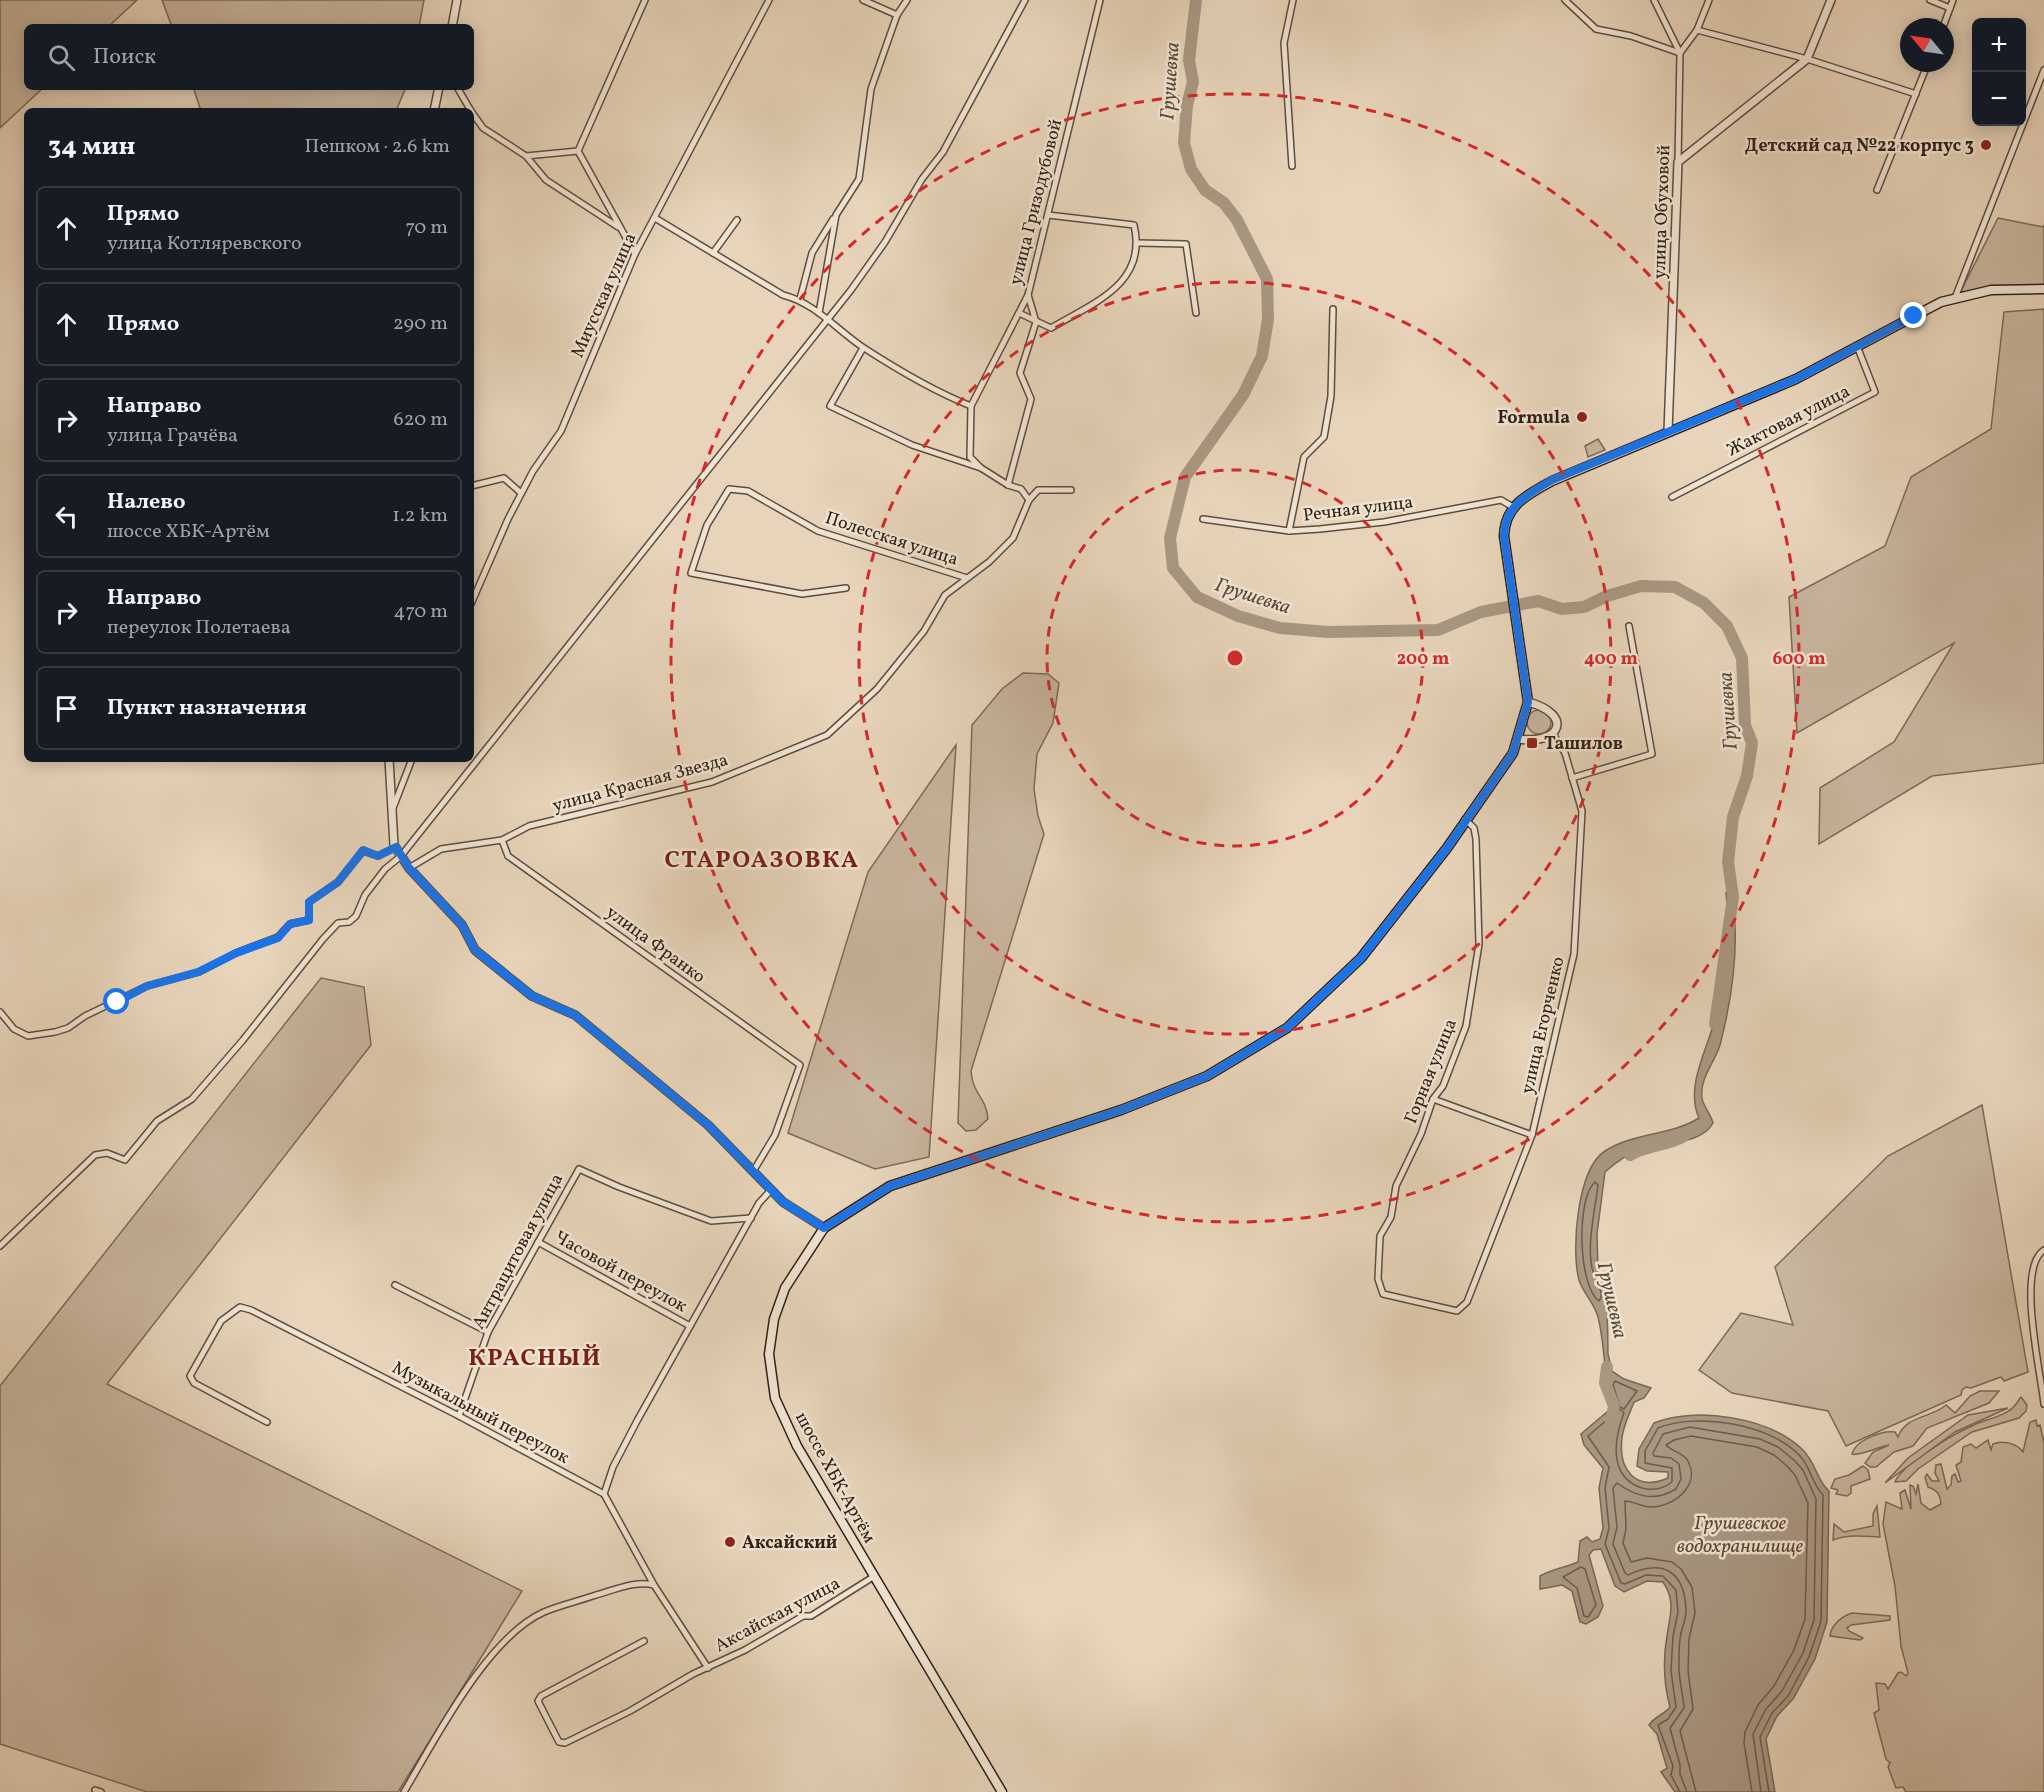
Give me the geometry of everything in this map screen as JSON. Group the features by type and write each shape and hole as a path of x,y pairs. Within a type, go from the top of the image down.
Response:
{"main road":[{"path":"1513,507 1520,499 1552,480 1796,379 1941,302 1991,290 2044,289"},
{"name":"шоссе ХБК-Артём","path":"1002,1792 797,1446 775,1398 769,1354 774,1319 785,1288 824,1228 890,1186 1121,1110 1207,1076 1287,1028 1361,958 1447,848 1513,753 1519,740 1528,702 1504,536 1504,524 1513,507"}],"street":[{"path":"453,24 457,0"},
{"path":"578,151 645,0"},
{"name":"Миусская улица","path":"474,597 521,493 533,471 561,431 635,254 742,47 769,0"},
{"path":"863,0 897,15"},
{"path":"800,299 812,253 859,179 871,89 897,15 907,0"},
{"path":"0,1246 95,1155 107,1154 125,1160 157,1121 192,1099 243,1040 323,939 338,923 349,922 356,916 365,895 378,878 402,856 828,321 885,242 922,179 943,152 1025,0"},
{"name":"улица Гризодубовой","path":"981,468 970,457 971,406 1029,295 1100,0"},
{"path":"1292,166 1284,43 1293,0"},
{"path":"1565,0 1596,29 1631,36 1680,53"},
{"path":"1654,0 1680,53"},
{"path":"1680,53 1697,30 1709,0"},
{"path":"1677,162 1808,59 1831,0"},
{"path":"1930,0 1950,8"},
{"path":"1946,18 1953,0"},
{"path":"1697,30 1808,59 1916,94"},
{"name":"улица Обуховой","path":"1668,432 1680,53"},
{"path":"1955,298 2044,70"},
{"path":"1877,190 1925,72"},
{"path":"435,108 438,90"},
{"path":"459,90 469,108"},
{"path":"474,115 483,128 526,156 546,180 619,228"},
{"path":"526,156 578,151"},
{"path":"578,151 635,254"},
{"path":"819,313 836,215"},
{"path":"1019,313 1051,328 1114,291 1131,268 1138,243 1134,225 1048,215"},
{"path":"655,218 783,295 800,299 863,348 940,393 971,406"},
{"path":"713,253 737,220"},
{"path":"1138,243 1186,244 1196,313"},
{"path":"1008,485 1031,399 1020,374 1036,322 1029,295"},
{"path":"1289,531 1304,457 1324,437 1331,396 1333,309"},
{"name":"Жактовая улица","path":"1672,496 1875,392 1857,346"},
{"path":"863,348 830,406 912,445 981,468 1008,485 1021,489 1029,500 1038,490 1071,490"},
{"path":"474,485 504,478 521,493"},
{"name":"Полесская улица","path":"846,588 802,594 691,573 707,525 729,489 748,490 818,531 967,578"},
{"name":"улица Красная Звезда","path":"409,868 441,849 502,840 529,826 712,782 827,735 877,689 924,632 945,595 989,562 1013,538 1029,500"},
{"name":"Речная улица","path":"1203,519 1289,531 1384,522 1501,500 1513,507"},
{"path":"1572,778 1652,754 1629,626"},
{"path":"1519,740 1541,740 1552,734 1556,724 1553,713 1543,706 1528,702"},
{"name":"улица Егорченко","path":"1457,1311 1467,1302 1532,1135 1574,954 1582,811 1565,753 1552,734"},
{"path":"389,762 395,846 409,868 462,925 475,950 532,996 575,1015 708,1125 783,1202 824,1228"},
{"path":"392,812 411,762"},
{"name":"Горная улица","path":"1457,1311 1383,1294 1378,1280 1380,1236 1391,1217 1396,1186 1421,1134 1433,1099 1443,1086 1466,1026 1479,944 1476,839 1474,828 1465,819"},
{"name":"улица Франко","path":"502,840 508,856 800,1065 775,1135 754,1170"},
{"path":"0,1012 14,1029 28,1036 39,1036 68,1028 85,1016 147,986 181,978 278,938 290,924 309,920 309,902 338,882 363,850 378,856 395,846"},
{"path":"1433,1099 1532,1135"},
{"name":"Антрацитовая улица","path":"459,1416 488,1332 579,1169 711,1221 751,1218"},
{"path":"708,1668 654,1585 604,1494 613,1467 690,1326 759,1203 771,1190"},
{"name":"Часовой переулок","path":"538,1242 690,1326"},
{"path":"2042,1251 2035,1263 2029,1294 2042,1365 2044,1404"},
{"path":"395,1285 488,1332"},
{"name":"Музыкальный переулок","path":"267,1422 194,1383 190,1376 221,1322 240,1307 251,1310 459,1416 604,1494"},
{"name":"Аксайская улица","path":"644,1641 541,1696 538,1701 543,1714 560,1742 565,1743 630,1711 693,1674 803,1616 811,1616 873,1577"},
{"path":"404,1792 476,1674 526,1622 544,1612 613,1590 644,1582 654,1585"}],"shaded area":[{"path":"0,0 137,0 111,24 24,24 24,90 41,90 0,128"},
{"path":"162,0 424,0 420,24 171,24"},
{"path":"194,90 405,90 397,108 200,108"},
{"path":"1998,218 2043,227 2044,225 2044,286 1987,288 1960,293"},
{"path":"2044,309 2044,763 1932,776 1819,844 1820,788 1894,742 1954,643 1797,733 1789,597 1885,546 1911,477 1991,429 2004,312"},
{"path":"1598,439 1605,450 1588,457 1585,446"},
{"path":"1023,673 1048,674 1059,683 1053,723 1037,754 1034,789 1038,816 1044,834 971,1071 974,1086 985,1105 988,1119 976,1130 966,1131 958,1123 972,725 1002,689"},
{"path":"1539,710 1547,714 1551,722 1547,730 1539,734 1531,730 1527,722 1531,714"},
{"path":"956,745 929,1157 875,1169 788,1133 868,872"},
{"path":"321,978 364,987 371,1045 107,1384 522,1591 398,1792 147,1792 0,1744 0,1386"},
{"path":"1982,1105 2028,1372 2004,1381 2001,1377 1971,1388 1966,1387 1962,1390 1961,1395 1846,1446 1828,1411 1732,1393 1699,1370 1741,1313 1793,1325 1775,1267 1888,1156"},
{"path":"1980,1391 1999,1391 1989,1403 1927,1428 1913,1446 1894,1452 1876,1467 1870,1467 1865,1463 1873,1452 1889,1445 1852,1454 1858,1445 1869,1437 1895,1432 1898,1437 1902,1430 1913,1421 1946,1405 1955,1413 1970,1396"},
{"path":"2021,1397 2027,1405 2026,1411 2019,1418 1972,1432 1918,1469 1906,1481 1895,1482 1907,1467 1930,1450 1965,1429 2008,1412"},
{"path":"2008,1408 1955,1432 1885,1483 1908,1458 1968,1415"},
{"path":"2036,1420 2037,1426 2040,1425 2044,1443 2044,1792 1906,1792 1903,1787 1896,1788 1874,1713 1879,1710 1876,1683 1885,1684 1888,1689 1898,1673 1901,1672 1906,1676 1908,1673 1901,1646 1895,1586 1883,1524 1886,1502 1902,1509 1900,1493 1905,1490 1911,1509 1910,1485 1913,1486 1916,1494 1918,1484 1921,1503 1930,1510 1941,1504 1939,1495 1928,1487 1925,1477 1927,1474 1932,1481 1939,1481 1935,1473 1936,1465 1941,1464 1947,1489 1955,1474 1958,1482 1961,1481 1956,1465 1961,1462 1963,1447 1971,1444 1976,1448 1988,1440 1991,1450 1993,1444 2005,1442 2017,1446 2023,1452 2030,1422"},
{"path":"1863,1466 1868,1470 1870,1479 1851,1486 1851,1493 1847,1496 1836,1494 1838,1490 1831,1488 1835,1479 1849,1475"},
{"path":"1877,1506 1880,1537 1850,1536 1833,1540 1834,1524 1844,1532 1873,1526 1873,1514"},
{"path":"1852,1613 1890,1616 1890,1620 1851,1625 1847,1628 1863,1638 1860,1640 1830,1636 1832,1628 1844,1616"}],"water":[{"name":"Грушевское водохранилище","path":"1726,893 1733,897 1735,915 1735,953 1731,991 1720,1045 1705,1077 1702,1091 1703,1101 1713,1123 1708,1130 1692,1139 1634,1152 1605,1172 1597,1234 1598,1271 1607,1290 1608,1354 1612,1371 1624,1379 1651,1388 1644,1398 1634,1402 1622,1438 1623,1460 1626,1468 1638,1480 1657,1482 1668,1478 1668,1472 1647,1471 1637,1466 1639,1449 1654,1423 1690,1415 1710,1415 1751,1422 1788,1438 1807,1454 1829,1491 1827,1622 1815,1659 1793,1699 1777,1716 1766,1739 1775,1792 1675,1792 1661,1772 1667,1768 1657,1734 1649,1725 1670,1707 1666,1690 1665,1663 1671,1602 1663,1582 1647,1581 1624,1592 1615,1586 1601,1549 1593,1550 1589,1555 1603,1606 1598,1617 1586,1624 1580,1622 1572,1591 1562,1585 1540,1589 1540,1576 1578,1562 1580,1541 1587,1537 1592,1542 1600,1539 1603,1528 1599,1488 1603,1468 1584,1445 1581,1434 1614,1406 1610,1394 1598,1317 1581,1285 1577,1267 1576,1231 1582,1192 1596,1160 1605,1151 1628,1140 1676,1128 1699,1118 1694,1092 1700,1065 1714,1025 1722,982 1727,938"}],"waterway":[{"name":"Грушевка","path":"1196,0 1189,60 1193,82 1187,105 1184,143 1191,169 1205,190 1224,203 1237,220 1267,279 1268,319 1262,356 1243,395 1185,477 1170,538 1173,568 1197,597 1238,616 1280,628 1328,632 1438,630 1481,612 1538,601 1562,609 1584,607 1607,596 1641,586 1675,587 1704,603 1727,626 1742,658 1745,725 1752,743 1747,776 1733,817 1728,862 1733,897 1715,1024"},
{"name":"Грушевка","path":"1630,1155 1684,1136"},
{"name":"Грушевка","path":"1607,1367 1605,1383 1614,1406 1611,1422"}],"place":[{"name":"Детский сад №22 корпус 3","path":"1986,145"},
{"name":"Formula","path":"1582,417"},
{"name":"Ташилов","path":"1532,743"},
{"name":"Аксайский","path":"730,1542"}],"district":[{"name":"СТАРОАЗОВКА","path":"762,859"},
{"name":"КРАСНЫЙ","path":"535,1357"}],"route":[{"path":"117,1002 147,986 198,972 236,953 278,938 290,924 309,920 309,902 338,882 363,850 378,856 396,847 409,868 462,925 475,950 532,996 575,1015 708,1125 783,1202 824,1228 848,1210 890,1186 1121,1110 1207,1076 1287,1028 1361,958 1447,848 1513,753 1519,740 1528,702 1504,524 1520,499 1552,480 1796,379 1914,316"}]}
